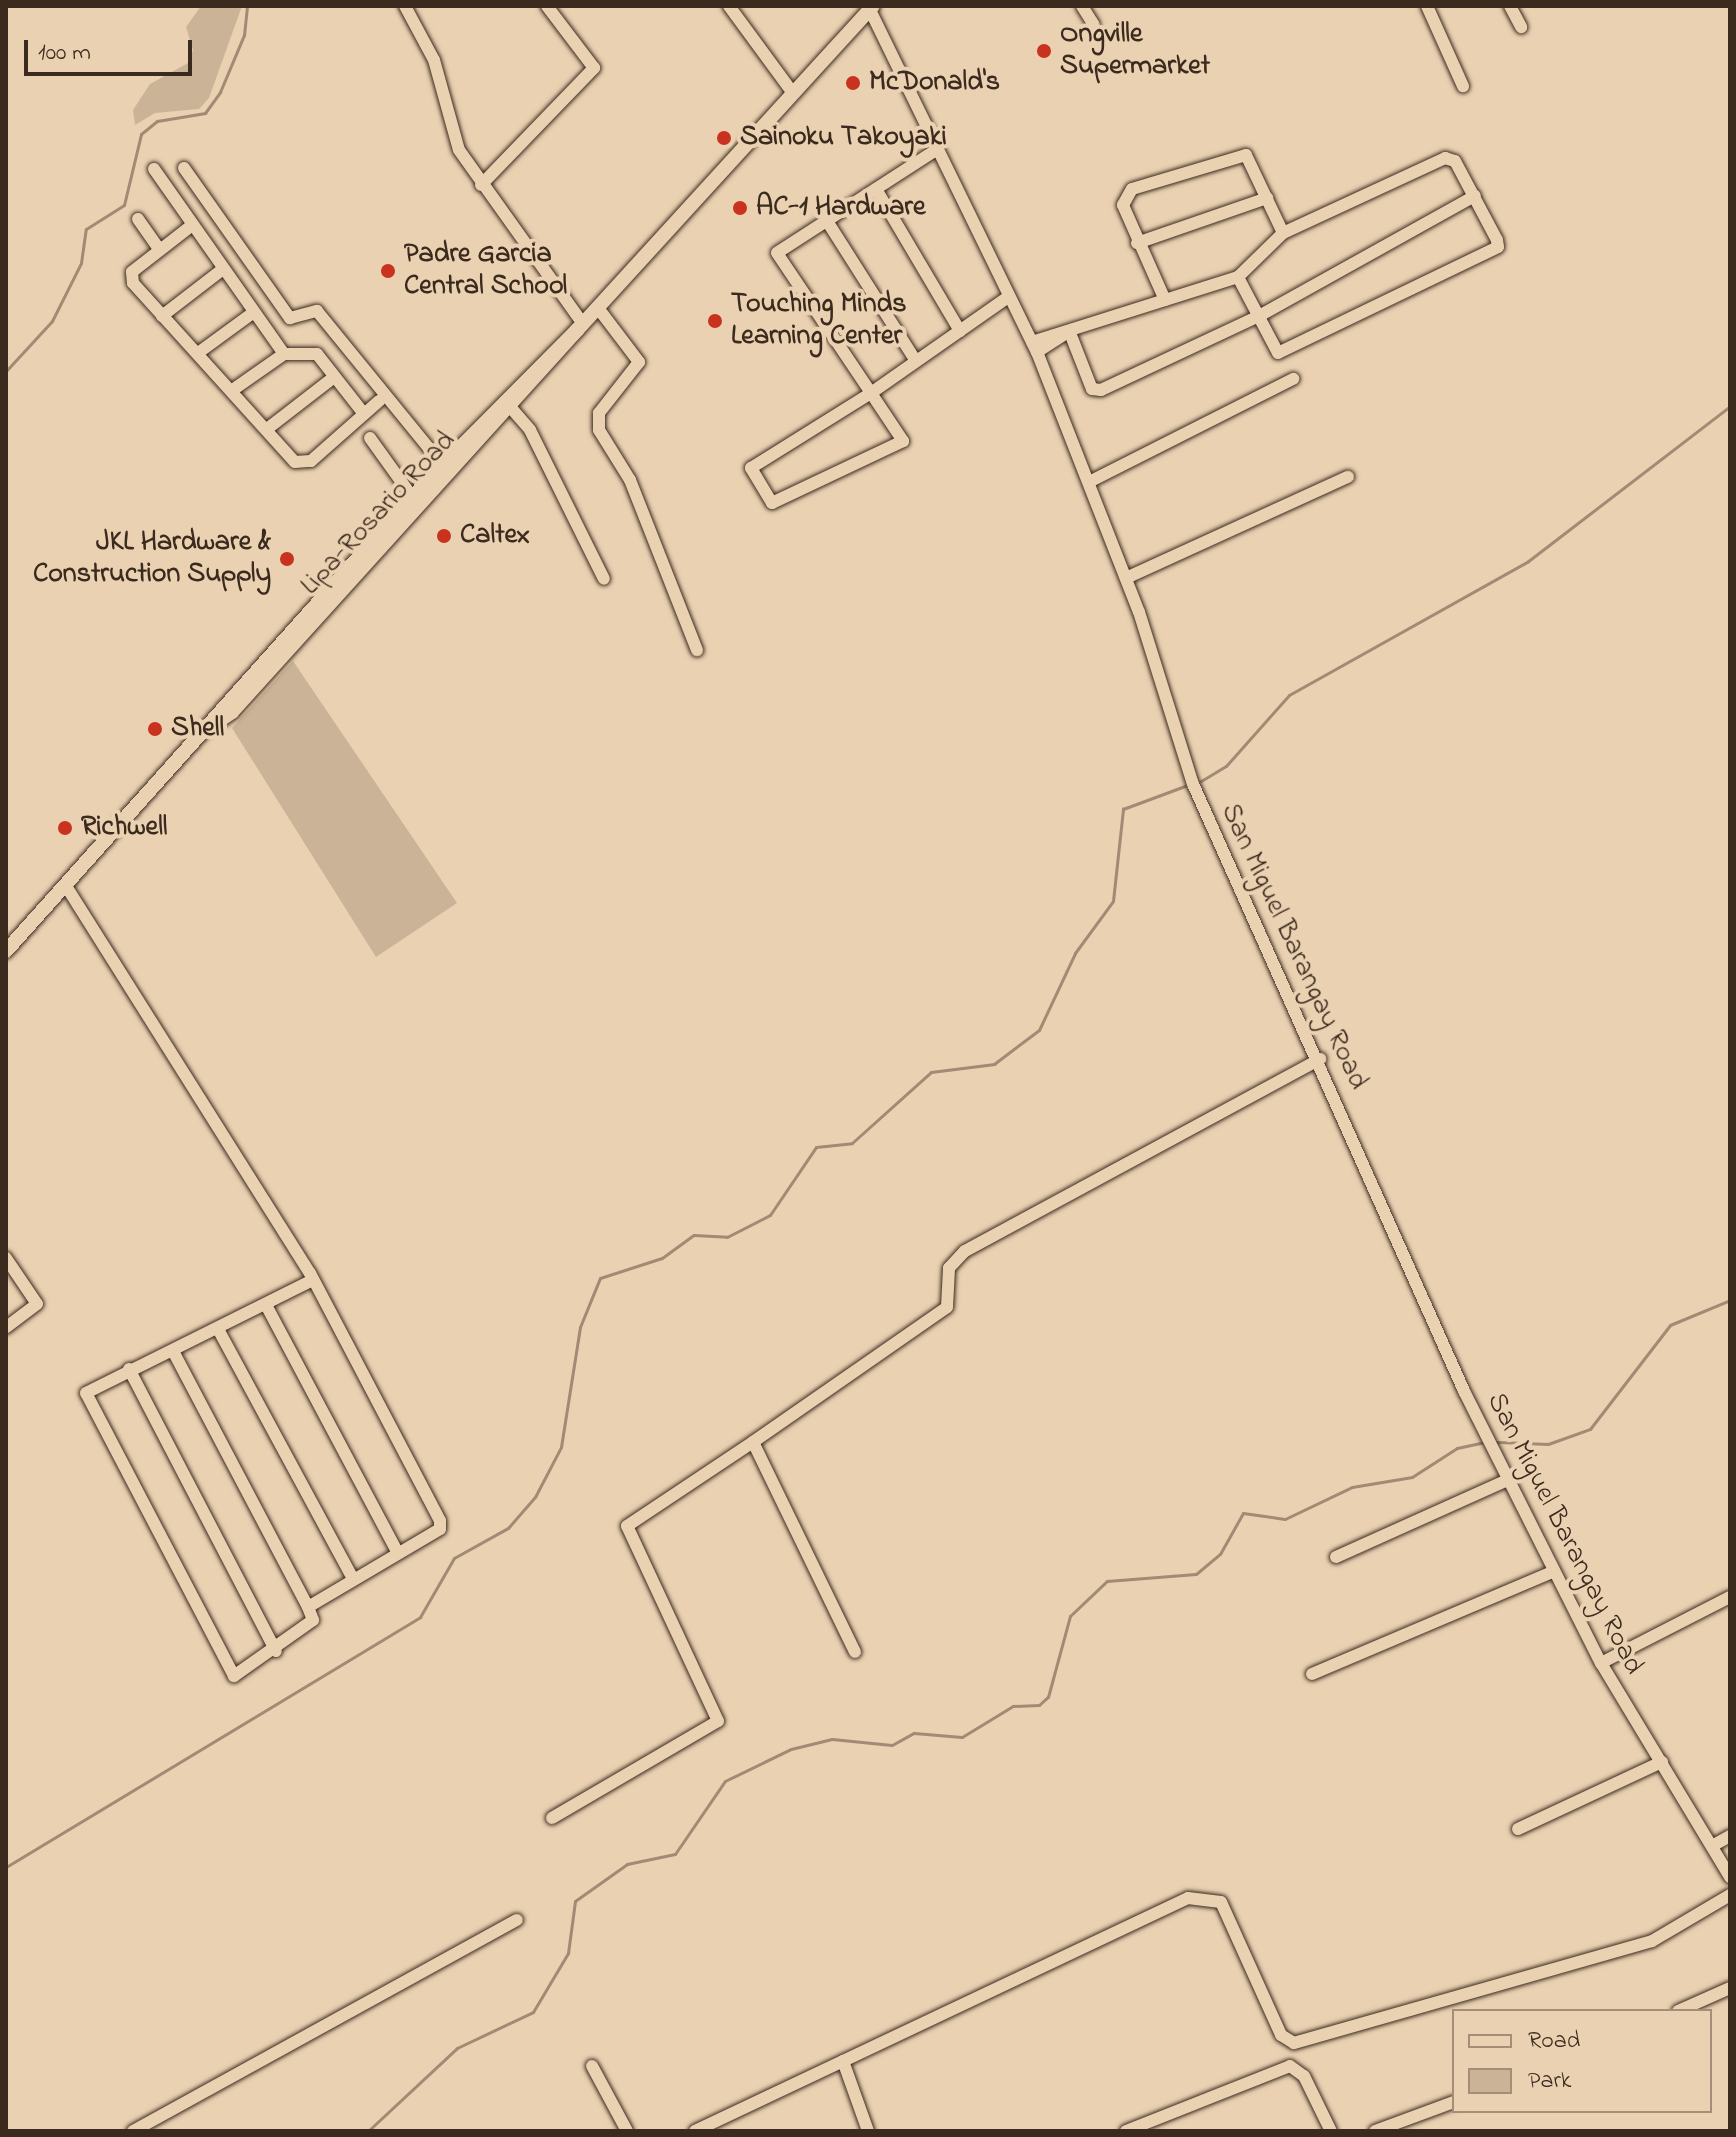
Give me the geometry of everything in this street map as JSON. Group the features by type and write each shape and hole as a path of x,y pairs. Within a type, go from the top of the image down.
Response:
{"main road":[{"name":"Lipa-Rosario Road","path":"6,951 871,7"}],"street":[{"path":"405,6 434,60 452,136 481,185 580,327"},
{"path":"481,185 594,68 547,6"},
{"path":"729,6 793,93"},
{"path":"1082,6 1094,25"},
{"path":"1427,6 1463,86"},
{"path":"1510,6 1521,27"},
{"name":"San Miguel Barangay Road","path":"871,7 936,150 1035,347 1126,578 1193,784 1320,1059 1507,1480 1601,1663 1730,1877"},
{"path":"936,150 777,253 871,393 903,441 772,503 751,468 871,393 1008,297"},
{"path":"1165,300 1137,243 1123,205 1132,189 1246,155 1283,233"},
{"path":"1035,347 1238,277 1283,233 1445,158 1455,161 1498,247 1278,353 1238,277"},
{"path":"184,168 290,318 317,311 446,470"},
{"path":"154,169 191,226 284,354"},
{"path":"876,189 960,331"},
{"path":"1067,334 1092,389 1101,390 1259,316 1475,196"},
{"path":"1137,243 1267,198"},
{"path":"138,219 159,249"},
{"path":"827,221 916,361"},
{"path":"191,226 159,249 131,276 162,316 303,464 362,419 379,401"},
{"path":"162,316 223,269"},
{"path":"598,308 639,358 599,413 599,430 630,480 697,650"},
{"path":"198,353 254,312"},
{"path":"234,389 284,354 312,352 334,377 362,419 370,438 416,503"},
{"path":"267,429 334,377"},
{"path":"1089,482 1293,379"},
{"path":"509,405 604,579"},
{"path":"1126,578 1348,477"},
{"path":"66,886 311,1281 440,1521 440,1529 308,1607"},
{"path":"552,1818 718,1721 627,1526 947,1307 949,1268 965,1251 1320,1059"},
{"path":"6,1258 37,1304 6,1327"},
{"path":"173,1351 313,1620 242,1676 229,1670 94,1418 86,1393 311,1281"},
{"path":"266,1305 398,1553"},
{"path":"218,1329 353,1579"},
{"path":"129,1369 276,1651"},
{"path":"753,1442 855,1652"},
{"path":"1336,1557 1507,1480"},
{"path":"1312,1674 1552,1572"},
{"path":"1601,1663 1730,1597"},
{"path":"1518,1829 1662,1762"},
{"path":"1712,1846 1730,1836"},
{"path":"695,2131 1188,1898 1221,1902 1281,2035 1294,2043 1652,1941 1730,1895"},
{"path":"133,2131 517,1920"},
{"path":"1683,2009 1730,1988"},
{"path":"843,2061 868,2131"},
{"path":"592,2066 627,2131"},
{"path":"1126,2131 1290,2066 1304,2076 1331,2131"},
{"path":"1375,2131 1452,2103"}],"green space":[{"path":"201,6 242,6 209,98 199,109 155,113 135,125 133,110 150,84 188,63 193,50 186,27"},
{"path":"293,661 457,903 376,957 232,728"}],"waterway":[{"path":"6,371 52,321 81,263 86,229 124,205 141,134 157,121 205,113 220,92 244,35 247,6"},
{"path":"1201,781 1226,766 1289,695 1527,562 1730,406"},
{"path":"6,1867 420,1617 454,1558 508,1528 535,1497 561,1447 580,1327 600,1278 662,1258 694,1235 727,1237 770,1215 816,1147 852,1143 931,1072 994,1064 1039,1030 1075,953 1113,901 1123,809 1185,786"},
{"path":"1497,1442 1548,1444 1590,1429 1670,1325 1730,1300"},
{"path":"368,2131 457,2048 533,2012 568,1953 575,1901 627,1864 675,1854 725,1781 791,1749 832,1739 892,1745 914,1733 962,1737 1013,1706 1039,1705 1048,1697 1070,1616 1107,1581 1196,1574 1220,1554 1243,1513 1285,1519 1352,1487 1412,1477 1457,1448 1481,1443"}],"place":[{"name":"Ongville Supermarket","path":"1044,51"},
{"name":"McDonald's","path":"853,83"},
{"name":"Sainoku Takoyaki","path":"724,138"},
{"name":"AC-1 Hardware","path":"740,208"},
{"name":"Padre Garcia Central School","path":"388,271"},
{"name":"Touching Minds Learning Center","path":"715,321"},
{"name":"Caltex","path":"444,536"},
{"name":"JKL Hardware & Construction Supply","path":"287,559"},
{"name":"Shell","path":"155,729"},
{"name":"Richwell","path":"65,828"}]}
